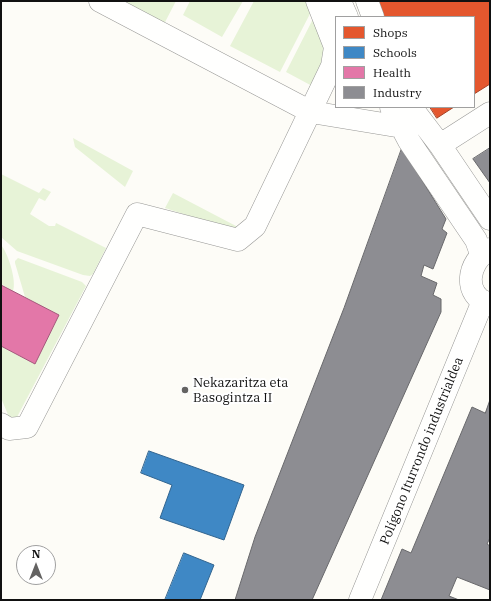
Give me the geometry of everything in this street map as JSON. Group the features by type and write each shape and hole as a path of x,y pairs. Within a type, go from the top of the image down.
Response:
{"street":[{"path":"100,1 311,112 402,127"},
{"path":"1,424 9,428 27,427 137,214 238,240 255,226 311,112 334,57 335,46 317,1"},
{"path":"340,1 346,16"},
{"path":"366,1 373,16"},
{"path":"392,108 402,127 476,240 486,252 474,262 471,272 471,282 474,291 486,303"},
{"path":"412,108 440,145 490,220"},
{"path":"440,145 490,114"},
{"name":"Polígono Iturrondo industrialdea","path":"360,600 486,303"}],"green space":[{"path":"118,1 176,1 163,26"},
{"path":"190,1 243,1 222,37 183,15"},
{"path":"254,1 310,1 313,8 280,72 230,46"},
{"path":"315,15 328,45 314,87 286,72"},
{"path":"73,138 133,171 125,187 75,147"},
{"path":"1,174 39,193 43,188 51,192 45,201 39,198 30,214 49,226 55,226 56,223 106,248 93,274 90,276 83,275 17,251 1,237"},
{"path":"173,193 238,228 235,231 165,208"},
{"path":"1,245 4,249 13,274 13,291 1,284"},
{"path":"18,258 82,282 86,286 16,419 9,417 1,398 1,346 35,364 58,316 25,297 15,263"}],"building: Shops":[{"path":"374,1 490,1 490,84 475,93 475,16 384,16"},
{"path":"431,108 452,108 437,118"}],"building: Schools":[{"path":"149,451 244,485 224,540 160,518 172,485 141,473"},
{"path":"184,553 214,565 200,600 165,600"}],"building: Health":[{"path":"1,285 59,315 35,364 1,346"}],"building: Industry":[{"path":"402,148 446,219 442,229 447,233 433,269 424,265 421,276 437,283 433,295 441,299 441,312 312,600 235,600 255,537 344,308"},
{"path":"490,148 490,183 473,159"},
{"path":"490,400 490,538 487,544 490,546 490,590 457,577 449,596 459,600 381,600 402,549 411,553 472,407 485,413"}],"place":[{"name":"Nekazaritza eta Basogintza II","path":"185,390"}]}
